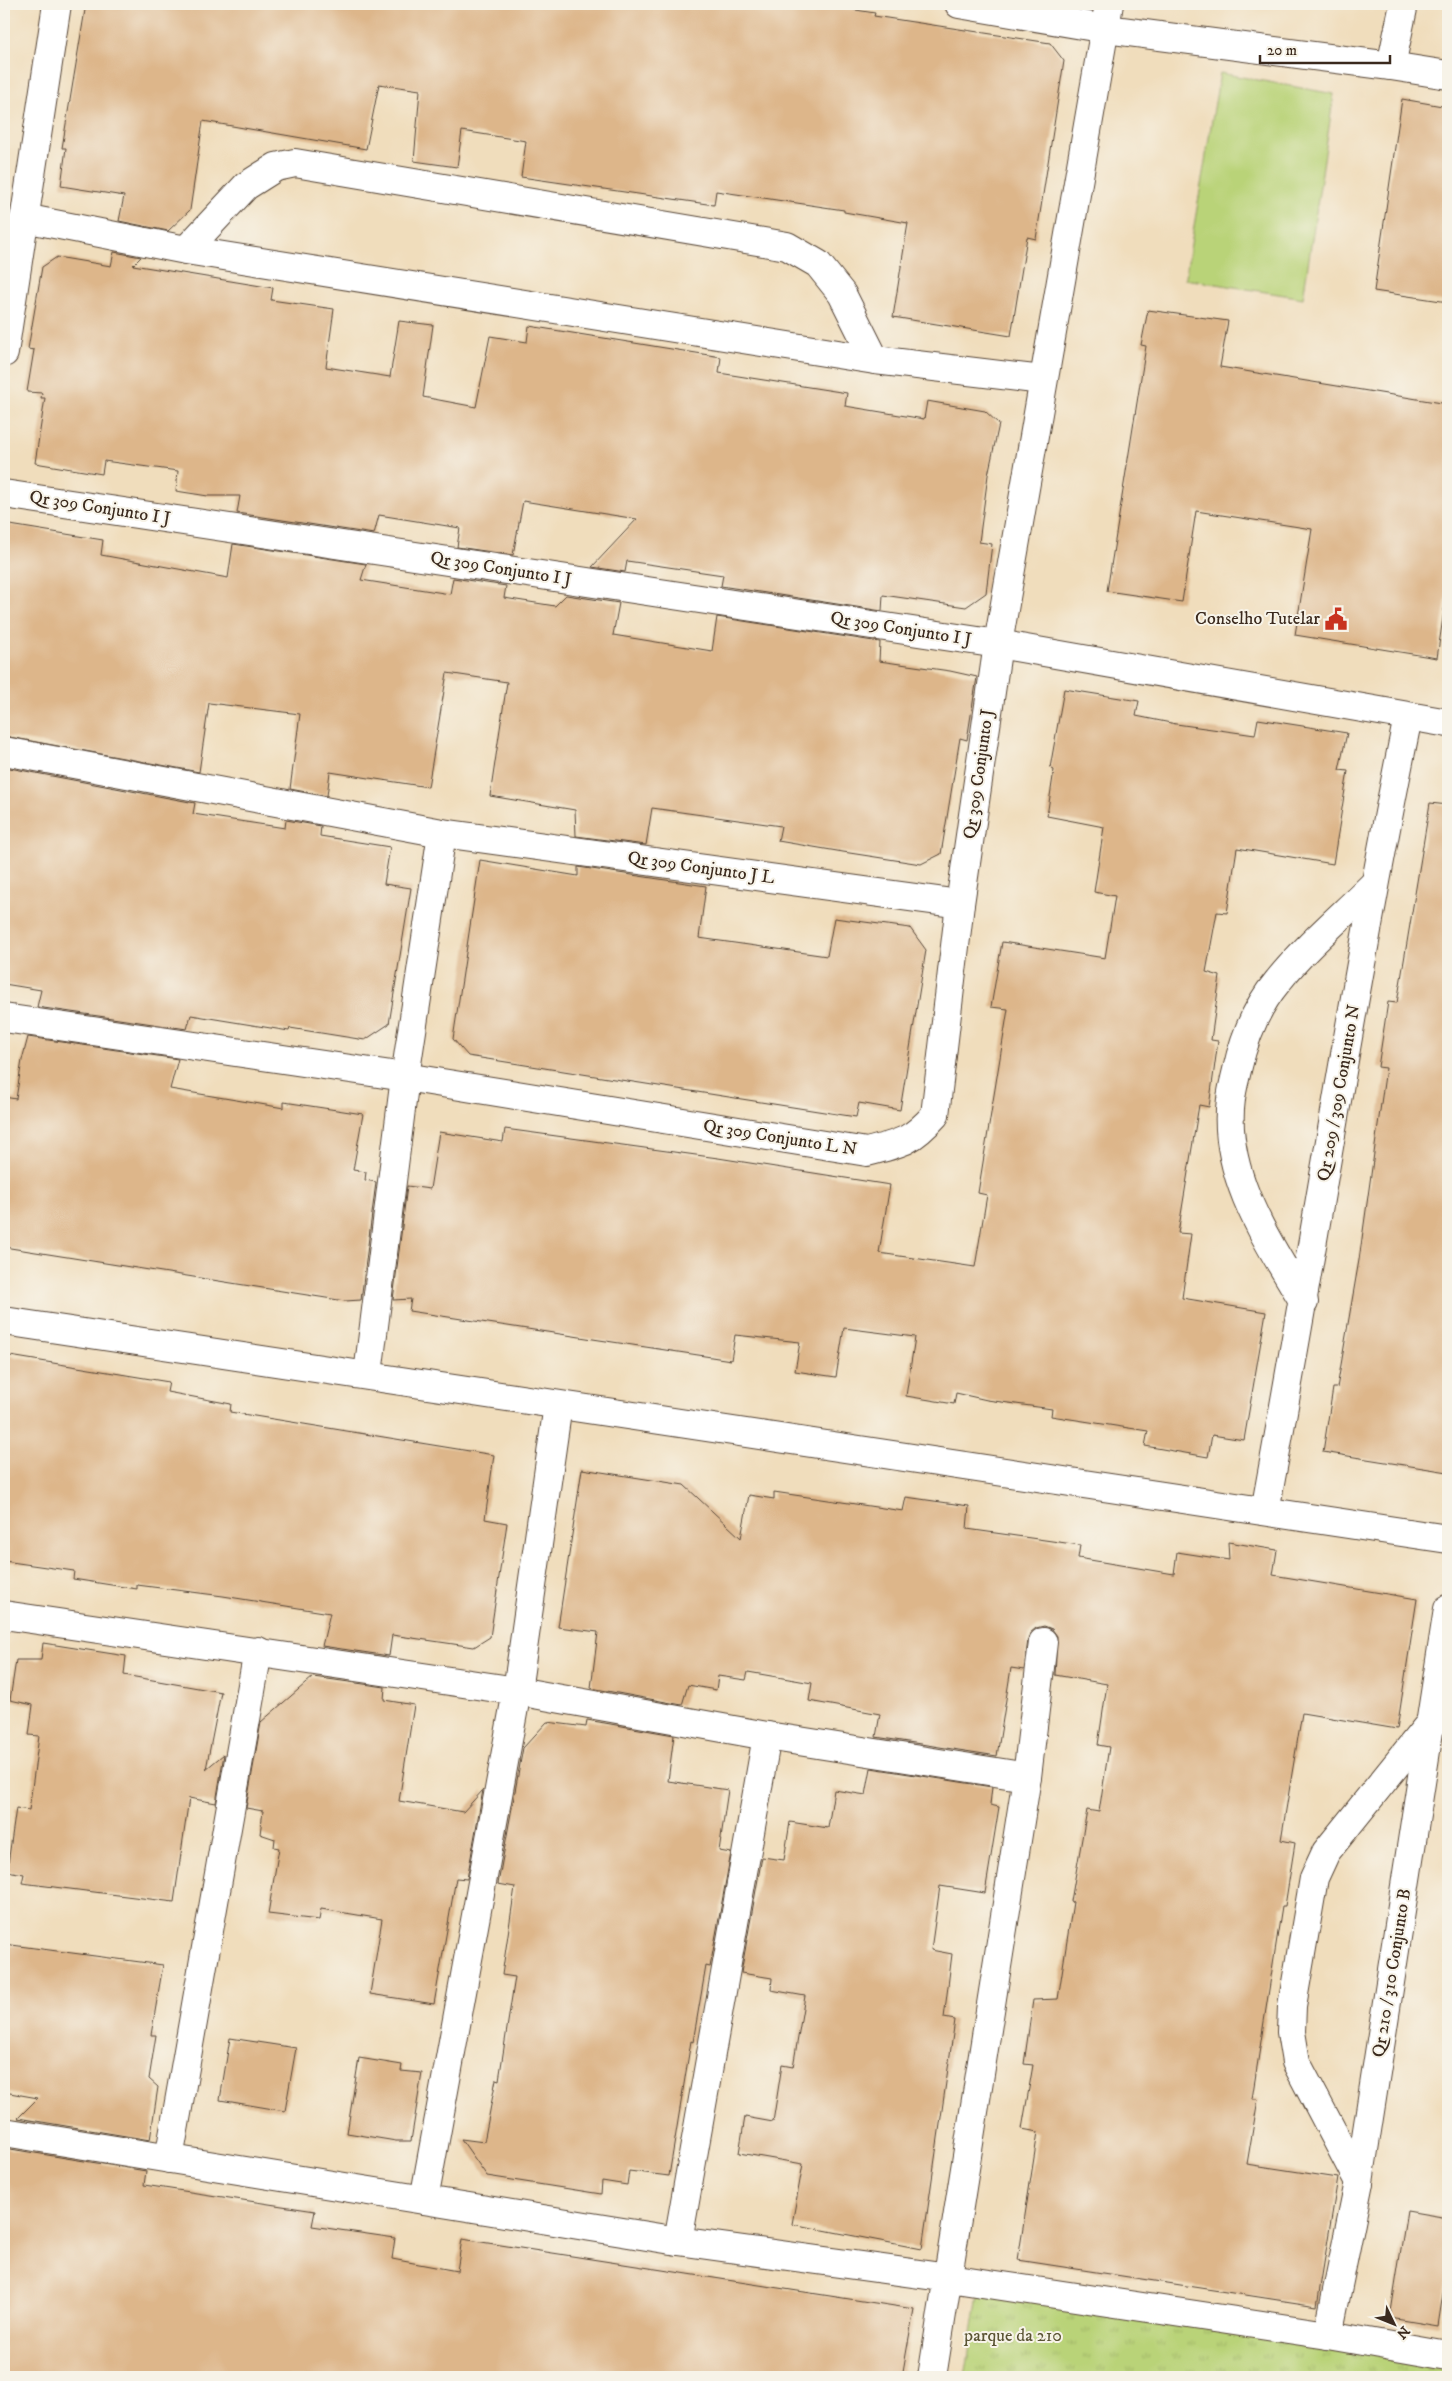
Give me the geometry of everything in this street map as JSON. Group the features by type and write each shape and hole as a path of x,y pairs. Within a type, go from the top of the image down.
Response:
{"street":[{"path":"4,353 57,4"},
{"path":"959,4 1107,16 1448,75"},
{"path":"1391,66 1404,4"},
{"name":"Qr 309 Conjunto J","path":"960,904 998,644 1107,16"},
{"path":"186,250 246,186 276,167 295,163 787,246 818,264 842,294 875,360"},
{"path":"24,218 186,250 875,360 1043,380"},
{"name":"Qr 309 Conjunto I J","path":"4,494 998,644 1448,723"},
{"name":"Qr 209 / 309 Conjunto N","path":"1265,1511 1304,1302 1374,884 1408,717"},
{"name":"Qr 309 Conjunto J L","path":"4,752 442,833 960,904"},
{"path":"368,1374 405,1077 442,833"},
{"path":"1304,1302 1259,1228 1237,1174 1230,1128 1230,1100 1240,1056 1252,1022 1277,982 1374,884"},
{"name":"Qr 309 Conjunto L N","path":"4,1018 405,1077 867,1152 896,1144 918,1134 934,1115 960,904"},
{"path":"4,1321 368,1374 558,1405 1448,1539"},
{"path":"424,2200 517,1691 558,1405"},
{"name":"Qr 210 / 310 Conjunto B","path":"1328,2335 1359,2182 1448,1609"},
{"path":"4,1615 258,1651 517,1691 768,1736 1027,1777"},
{"path":"932,2377 1027,1777 1043,1642"},
{"path":"168,2159 258,1651"},
{"path":"1359,2182 1296,2062 1291,2032 1292,2006 1314,1878 1326,1852 1431,1722"},
{"path":"678,2242 768,1736"},
{"path":"4,2132 678,2242 949,2278 1328,2335 1448,2356"}],"green space":[{"path":"1220,73 1334,94 1303,298 1185,279"},
{"name":"parque da 210","path":"979,2289 1448,2362 1448,2377 965,2377"}],"building":[{"path":"86,4 817,4 875,13 874,16 1050,43 1064,61 1036,239 1027,237 1011,336 893,317 908,223 844,212 844,210 716,191 714,205 521,177 526,141 462,131 457,167 414,161 420,90 379,84 366,149 203,121 190,210 168,231 119,221 124,196 61,186 66,148 62,148"},
{"path":"1402,99 1448,107 1448,302 1374,291"},
{"path":"114,252 141,257 133,265 273,288 271,300 334,309 326,367 390,377 399,321 433,325 423,397 476,407 490,336 527,342 529,326 721,357 719,373 847,393 845,406 924,419 927,401 985,411 999,424 988,475 979,542 992,544 986,593 966,607 883,595 882,611 721,586 723,575 627,561 625,572 592,567 637,519 523,501 513,555 457,547 460,528 379,515 374,534 237,513 240,496 208,496 176,491 178,471 104,461 102,474 35,463 45,398 41,398 42,393 27,392 34,350 28,349 42,267 57,257 111,266"},
{"path":"1148,310 1228,321 1220,367 1448,404 1448,584 1437,658 1295,635 1312,529 1196,511 1182,602 1107,591 1146,346 1141,345"},
{"path":"4,524 103,540 101,555 228,578 233,544 366,564 361,580 450,594 453,578 506,586 504,598 555,606 566,595 619,603 613,635 712,651 717,617 880,642 879,661 950,671 977,677 967,740 960,738 941,854 921,864 843,852 778,841 781,826 652,808 646,845 576,836 575,810 490,796 507,682 447,673 428,787 330,772 327,796 290,789 300,714 209,703 199,772 4,736"},
{"path":"1064,689 1139,701 1136,716 1176,724 1255,735 1258,719 1347,733 1339,770 1348,771 1333,864 1237,848 1227,913 1217,912 1206,972 1220,976 1211,1040 1218,1041 1209,1107 1199,1105 1178,1233 1191,1234 1182,1298 1266,1312 1244,1440 1212,1435 1208,1457 1145,1446 1148,1431 1051,1416 1052,1409 987,1400 956,1393 954,1404 906,1396 915,1337 844,1328 836,1377 795,1371 800,1342 735,1335 731,1360 409,1311 411,1299 393,1300 407,1186 430,1189 439,1132 503,1142 505,1129 718,1158 890,1185 879,1253 975,1267 987,1195 978,1193 1008,1009 991,1007 1002,942 1105,958 1115,896 1094,892 1104,827 1047,816 1054,770 1050,768"},
{"path":"4,767 195,803 193,814 285,828 286,820 321,826 320,836 390,847 384,884 411,888 389,1024 365,1040 290,1028 289,1031 191,1015 187,1029 37,1007 41,990 4,984"},
{"path":"1430,803 1448,805 1448,1472 1323,1452 1333,1388 1337,1388 1359,1260 1386,1068 1378,1067 1388,1002 1397,1003"},
{"path":"480,860 578,876 578,867 706,886 699,938 827,956 834,918 910,928 926,950 900,1110 859,1103 856,1117 468,1056 453,1039"},
{"path":"28,1037 178,1059 170,1089 284,1108 284,1102 363,1114 353,1170 366,1172 365,1180 376,1182 361,1300 345,1301 4,1247 4,1097 16,1099 22,1060"},
{"path":"4,1355 169,1382 167,1392 231,1404 230,1412 494,1455 485,1519 507,1523 490,1637 474,1647 392,1635 389,1656 322,1646 330,1613 223,1596 137,1585 137,1589 73,1579 74,1571 4,1561"},
{"path":"582,1469 684,1485 741,1538 749,1495 774,1499 774,1492 903,1511 906,1497 969,1506 967,1529 1080,1545 1078,1558 1174,1574 1177,1552 1229,1560 1228,1542 1277,1550 1273,1575 1417,1599 1397,1729 1302,1713 1281,1840 1295,1843 1285,1906 1282,1906 1252,2099 1258,2099 1247,2164 1338,2178 1317,2306 1018,2260 1038,2132 1022,2129 1033,2065 1024,2064 1033,2000 1058,1999 1073,1902 1071,1901 1087,1810 1099,1812 1109,1747 1098,1745 1107,1684 1055,1675 1057,1636 1052,1629 1044,1626 1036,1628 1030,1633 1028,1640 1024,1670 1011,1668 997,1756 876,1737 880,1714 809,1701 812,1683 748,1672 746,1680 718,1676 716,1690 688,1685 682,1705 591,1688 598,1632 558,1627"},
{"path":"43,1643 126,1656 124,1675 221,1692 206,1769 224,1754 216,1803 189,1798 174,1902 22,1883 24,1874 7,1871 16,1808 29,1810 39,1736 29,1735 33,1705 10,1700 16,1660 41,1660"},
{"path":"313,1677 385,1687 384,1700 414,1705 399,1801 463,1812 483,1790 467,1879 456,1878 434,2004 370,1994 382,1919 321,1909 319,1920 268,1914 279,1848 274,1847 275,1839 260,1834 263,1811 246,1808 261,1722"},
{"path":"587,1720 674,1735 668,1781 728,1790 719,1851 731,1853 710,1967 706,1966 693,2042 691,2041 669,2176 629,2171 627,2185 602,2181 601,2194 487,2176 461,2139 484,2142 496,2079 499,2080 515,1977 502,1975 515,1887 498,1884 523,1748 547,1722 586,1727"},
{"path":"871,1768 992,1787 990,1805 999,1807 985,1893 940,1886 931,1950 952,1954 944,2018 955,2020 922,2249 792,2224 803,2164 739,2153 745,2117 773,2122 782,2065 793,2067 805,1996 771,1990 772,1978 741,1973 762,1857 784,1860 790,1822 828,1828 834,1790 866,1795"},
{"path":"4,1944 163,1965 151,2035 156,2035 149,2079 158,2087 150,2140 18,2118 38,2098 4,2092"},
{"path":"230,2038 296,2048 285,2111 220,2100"},
{"path":"359,2058 402,2065 401,2071 422,2073 411,2141 396,2141 347,2133"},
{"path":"4,2148 146,2171 144,2185 315,2211 312,2226 395,2238 392,2259 457,2271 462,2239 914,2309 902,2377 4,2377"},
{"path":"1407,2211 1448,2218 1448,2261 1438,2326 1390,2318"}],"place":[{"name":"Conselho Tutelar","path":"1336,619"}]}
